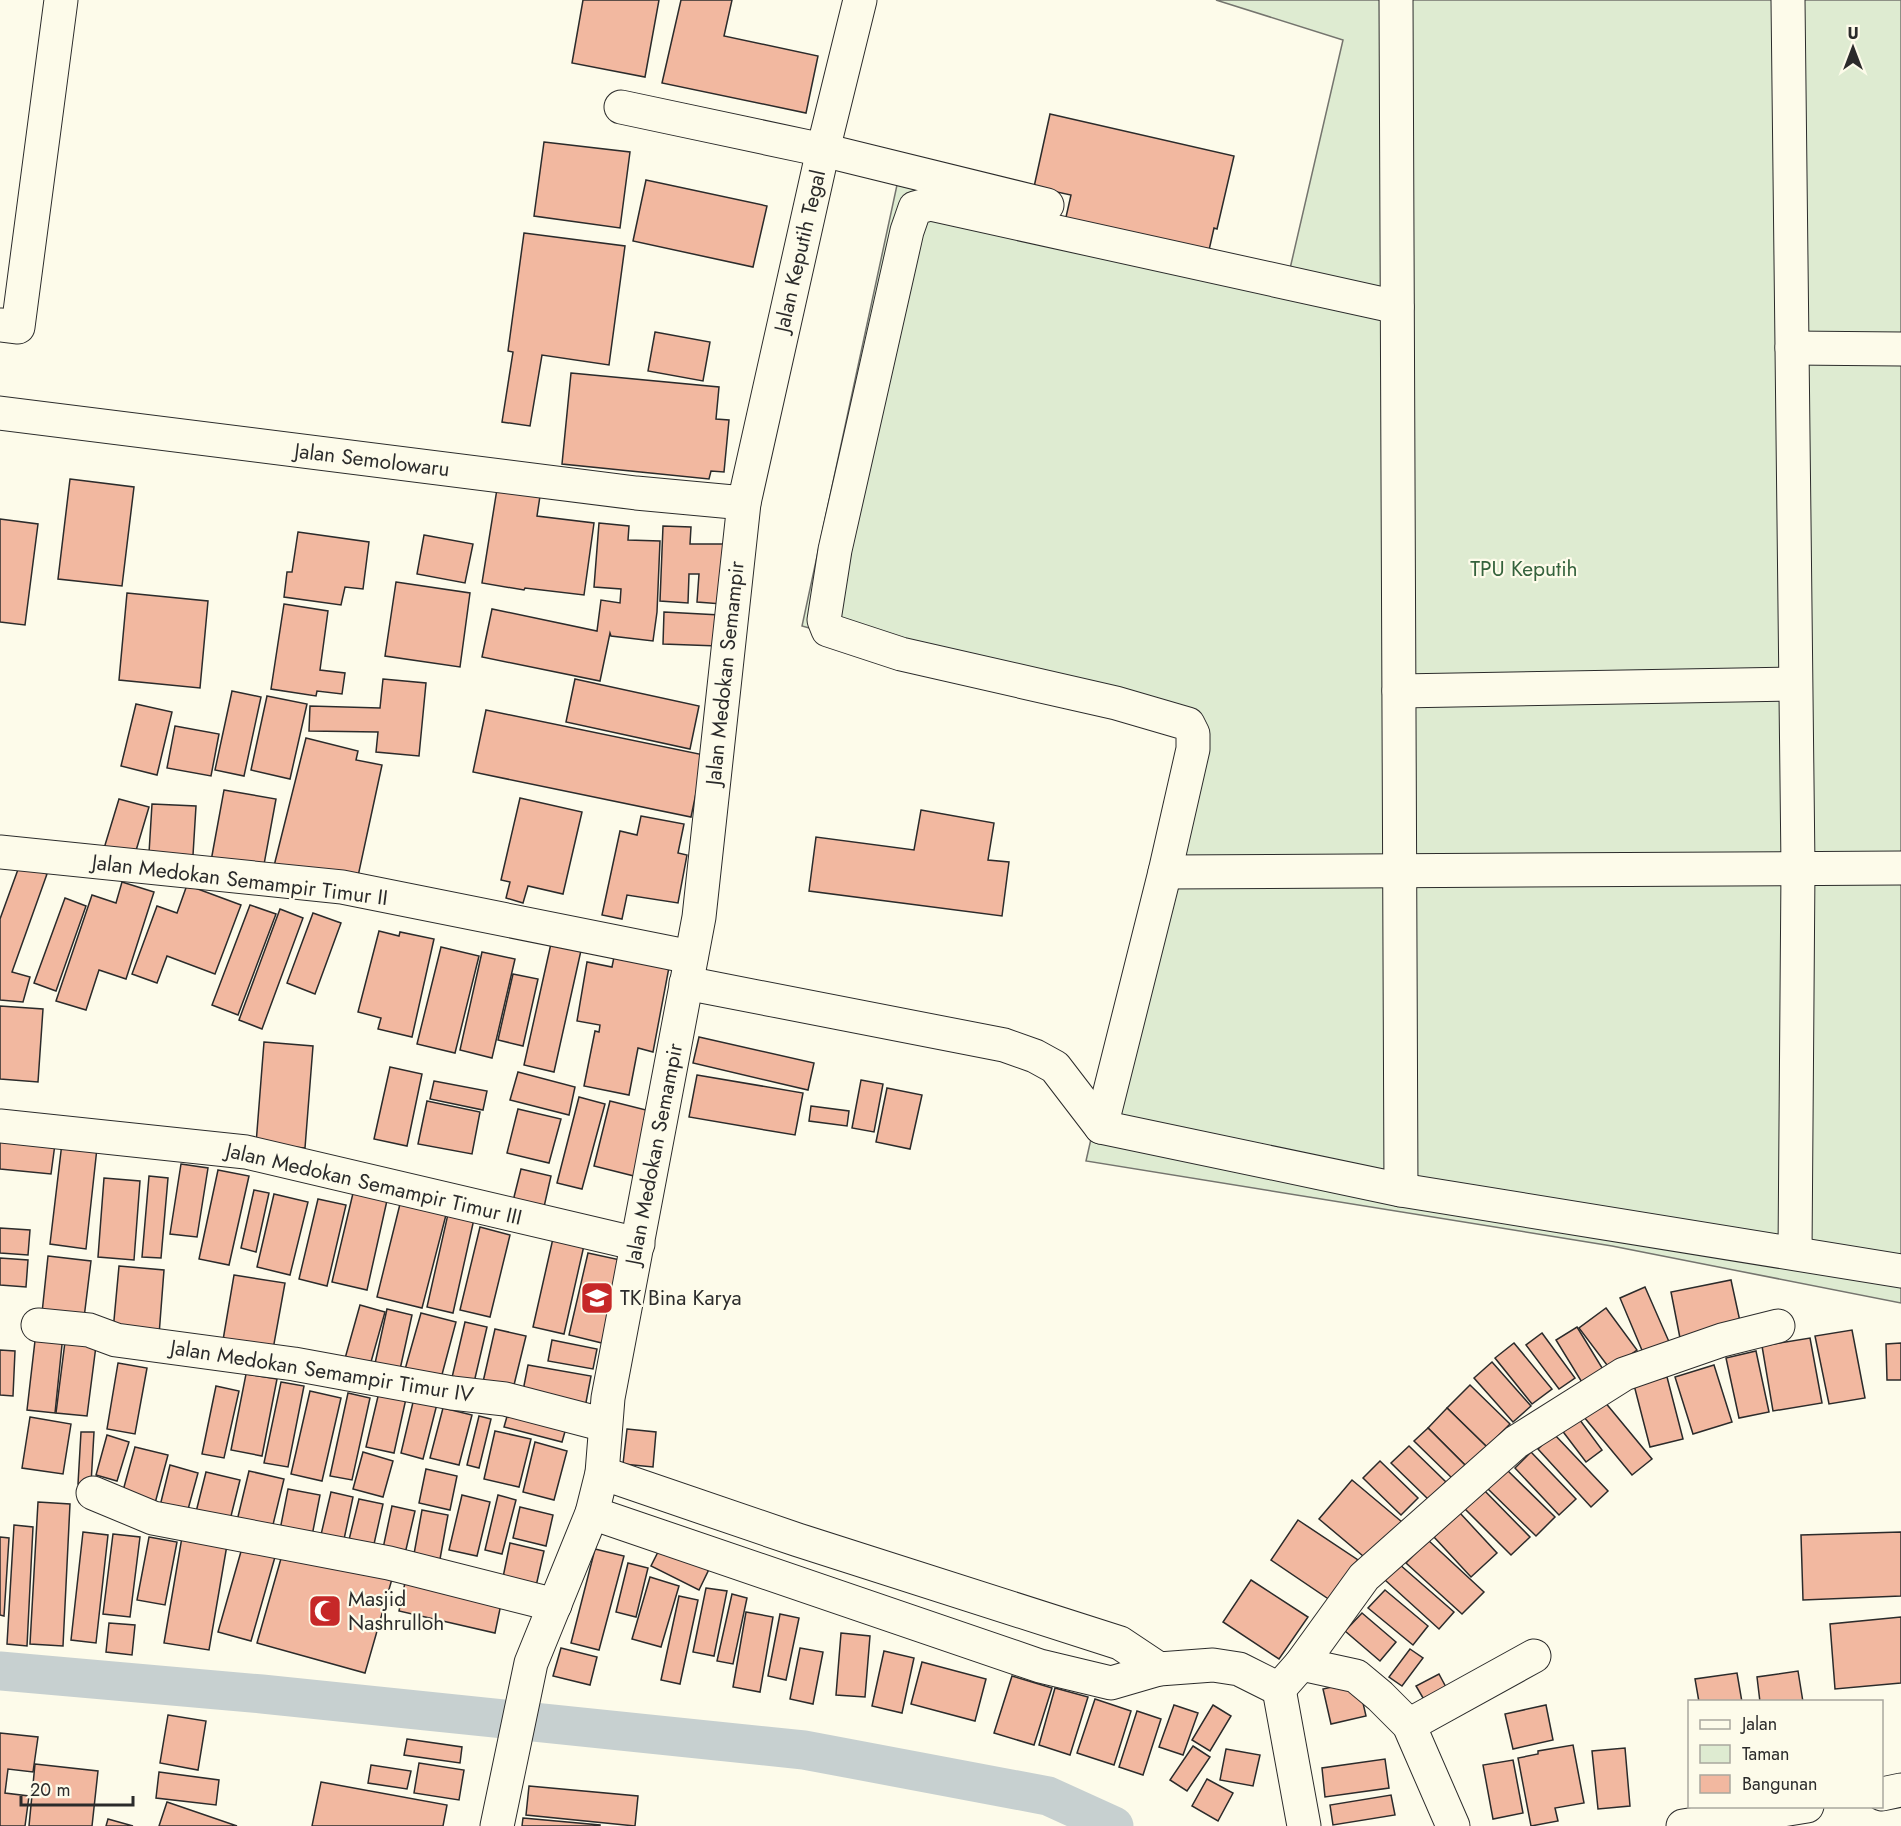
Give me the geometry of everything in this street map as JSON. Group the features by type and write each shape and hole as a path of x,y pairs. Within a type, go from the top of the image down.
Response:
{"street":[{"path":"0,325 18,327 61,0"},
{"name":"Jalan Keputih Tegal","path":"744,503 823,150 860,0"},
{"path":"1396,0 1401,1190"},
{"path":"1788,0 1798,868 1795,1252"},
{"path":"621,107 823,150 1047,205"},
{"path":"1397,307 930,204 915,208 907,231 835,550 824,620 826,627 828,630 901,654 1116,703 1188,724 1193,734 1193,749 1165,872 1101,1127 1401,1190 1795,1252 1901,1271"},
{"path":"1792,348 1901,349"},
{"name":"Jalan Semolowaru","path":"0,413 625,492 744,503"},
{"name":"Jalan Medokan Semampir","path":"497,1826 531,1663 592,1513 602,1473 610,1387 699,917 744,503"},
{"path":"1399,691 1795,684"},
{"name":"Jalan Medokan Semampir Timur II","path":"0,852 342,887 1004,1045 1025,1052 1055,1067 1101,1127"},
{"path":"1165,872 1901,868"},
{"name":"Jalan Medokan Semampir Timur III","path":"0,1126 246,1152 638,1244"},
{"name":"Jalan Medokan Semampir Timur IV","path":"38,1325 89,1330 116,1340 294,1364 452,1393 505,1399 605,1425"},
{"path":"1279,1689 1364,1577 1516,1442 1624,1374 1722,1340 1778,1326"},
{"path":"602,1473 798,1540 1120,1642 1159,1669"},
{"path":"93,1493 153,1518 389,1563 555,1605"},
{"path":"592,1513 1040,1666 1111,1683 1159,1669 1213,1665 1239,1669 1279,1689"},
{"path":"1409,1725 1534,1656"},
{"path":"1300,1664 1356,1676 1409,1725 1453,1826"},
{"path":"1279,1689 1304,1826"},
{"path":"1883,1794 1901,1790"},
{"path":"1683,1826 1795,1808"}],"green space":[{"name":"TPU Keputih","path":"1216,0 1901,0 1901,1303 1612,1246 1086,1161 1183,733 802,626 897,185 1289,273 1343,40"}],"building":[{"path":"583,0 659,0 645,77 572,63"},
{"path":"681,0 732,0 724,36 818,56 806,113 662,83"},
{"path":"1050,114 1234,156 1217,229 1214,228 1207,259 1064,226 1071,195 1034,187"},
{"path":"544,142 630,152 620,228 534,216"},
{"path":"646,180 767,206 753,267 633,241"},
{"path":"524,233 625,246 609,365 542,355 530,426 502,422 513,352 508,351"},
{"path":"655,332 710,342 703,381 648,371"},
{"path":"571,373 719,387 716,419 729,420 724,472 711,471 709,479 562,464"},
{"path":"70,479 134,487 122,586 58,579"},
{"path":"497,489 540,496 537,516 594,523 584,595 525,588 524,590 482,583"},
{"path":"0,519 38,524 25,625 0,622"},
{"path":"599,523 629,526 628,540 660,541 657,612 653,641 611,636 610,633 600,681 482,657 492,609 597,631 601,600 620,603 621,589 594,587"},
{"path":"663,526 691,527 690,544 726,544 722,604 697,602 699,574 689,574 688,603 660,601"},
{"path":"298,532 369,542 363,589 345,587 341,605 284,597 287,572 292,572"},
{"path":"424,535 473,544 465,583 417,574"},
{"path":"396,582 470,593 460,667 385,656"},
{"path":"127,593 208,601 200,688 119,680"},
{"path":"284,604 328,611 320,670 345,673 342,694 317,691 316,696 271,689"},
{"path":"664,612 720,615 718,646 663,644"},
{"path":"383,679 426,683 419,756 376,752 378,732 309,731 310,706 380,708"},
{"path":"575,679 699,706 690,749 566,722"},
{"path":"232,691 261,697 244,776 215,770"},
{"path":"267,696 307,704 290,779 251,770"},
{"path":"136,704 172,712 157,775 121,766"},
{"path":"486,710 704,755 691,817 473,772"},
{"path":"175,726 219,734 211,776 167,768"},
{"path":"306,738 358,751 356,760 382,765 357,881 274,866"},
{"path":"224,790 276,799 263,870 211,861"},
{"path":"520,798 582,812 563,894 528,886 523,903 506,898 510,882 501,880"},
{"path":"119,799 149,807 132,864 102,855"},
{"path":"152,804 196,806 193,855 149,853"},
{"path":"921,810 994,823 988,860 1009,862 1002,916 809,891 816,837 914,850"},
{"path":"641,816 684,824 678,853 687,855 678,903 627,895 622,919 602,915 620,831 637,835"},
{"path":"20,864 47,874 12,972 30,977 23,1002 0,1000 0,919"},
{"path":"122,882 154,892 126,979 99,970 86,1010 56,1001 92,895 116,903"},
{"path":"187,885 241,905 215,974 167,956 157,983 132,974 157,906 177,913"},
{"path":"65,898 86,906 56,991 34,983"},
{"path":"250,905 276,914 238,1015 212,1005"},
{"path":"280,909 303,918 262,1029 239,1020"},
{"path":"313,913 341,923 315,994 287,983"},
{"path":"379,931 399,936 400,932 434,939 412,1037 378,1029 381,1018 358,1012"},
{"path":"552,939 582,946 554,1072 524,1065"},
{"path":"441,947 479,956 455,1053 417,1044"},
{"path":"482,952 515,959 492,1058 460,1050"},
{"path":"615,952 670,962 653,1052 638,1048 629,1095 584,1086 595,1031 599,1032 600,1025 577,1021 587,962 612,967"},
{"path":"513,974 538,979 523,1046 498,1040"},
{"path":"0,1006 43,1009 38,1082 0,1079"},
{"path":"699,1037 814,1063 808,1090 693,1063"},
{"path":"264,1042 313,1046 305,1148 256,1144"},
{"path":"390,1067 422,1074 407,1146 374,1139"},
{"path":"518,1072 575,1087 569,1115 510,1100"},
{"path":"697,1075 803,1093 795,1135 689,1117"},
{"path":"861,1080 883,1084 874,1132 852,1128"},
{"path":"434,1081 487,1091 483,1110 430,1099"},
{"path":"887,1088 922,1095 910,1149 876,1142"},
{"path":"579,1097 605,1104 582,1189 557,1183"},
{"path":"427,1101 480,1112 472,1154 418,1144"},
{"path":"610,1101 650,1111 634,1176 594,1166"},
{"path":"811,1106 849,1111 847,1126 809,1121"},
{"path":"518,1109 561,1119 549,1163 507,1153"},
{"path":"0,1138 55,1144 51,1174 0,1169"},
{"path":"62,1143 97,1148 86,1249 50,1244"},
{"path":"181,1164 208,1168 197,1237 170,1234"},
{"path":"521,1169 551,1176 544,1207 513,1201"},
{"path":"218,1170 249,1176 229,1265 199,1259"},
{"path":"149,1176 168,1178 161,1258 142,1257"},
{"path":"104,1178 140,1181 134,1260 98,1257"},
{"path":"354,1189 388,1196 367,1290 332,1282"},
{"path":"254,1190 269,1193 256,1252 241,1248"},
{"path":"274,1194 308,1202 290,1275 257,1267"},
{"path":"318,1199 346,1205 327,1286 299,1279"},
{"path":"401,1200 447,1211 422,1308 377,1297"},
{"path":"448,1214 474,1219 453,1313 427,1307"},
{"path":"480,1227 510,1235 490,1317 460,1310"},
{"path":"0,1228 30,1230 28,1255 0,1253"},
{"path":"554,1234 585,1241 564,1334 533,1327"},
{"name":"TK Bina Karya","path":"588,1253 625,1261 606,1344 569,1335"},
{"path":"48,1256 91,1261 84,1318 42,1313"},
{"path":"0,1258 28,1260 26,1287 0,1285"},
{"path":"119,1266 164,1270 159,1335 113,1331"},
{"path":"234,1275 285,1283 272,1355 222,1346"},
{"path":"1731,1280 1741,1326 1680,1338 1671,1292"},
{"path":"1645,1287 1670,1344 1644,1355 1620,1298"},
{"path":"360,1305 385,1312 369,1369 344,1362"},
{"path":"1606,1308 1637,1350 1610,1369 1579,1328"},
{"path":"387,1309 412,1315 399,1374 374,1368"},
{"path":"421,1313 456,1322 440,1382 404,1373"},
{"path":"465,1322 487,1327 472,1391 450,1386"},
{"path":"1577,1327 1604,1371 1583,1384 1556,1340"},
{"path":"495,1329 526,1336 513,1389 483,1382"},
{"path":"1852,1330 1865,1398 1829,1404 1815,1336"},
{"path":"36,1332 63,1335 55,1413 27,1410"},
{"path":"1542,1333 1575,1378 1559,1389 1526,1345"},
{"path":"66,1334 97,1338 87,1416 56,1413"},
{"path":"1810,1338 1822,1403 1773,1411 1762,1346"},
{"path":"552,1340 597,1349 593,1369 548,1361"},
{"path":"1514,1343 1552,1389 1532,1404 1495,1358"},
{"path":"1901,1343 1901,1380 1887,1380 1886,1344"},
{"path":"0,1350 15,1351 13,1396 0,1395"},
{"path":"1756,1351 1769,1412 1739,1418 1726,1358"},
{"path":"1492,1362 1531,1406 1513,1422 1474,1378"},
{"path":"118,1363 147,1368 135,1434 107,1429"},
{"path":"528,1365 591,1376 584,1413 521,1401"},
{"path":"1714,1365 1732,1422 1693,1434 1675,1377"},
{"path":"246,1374 277,1379 262,1456 231,1450"},
{"path":"1667,1377 1683,1439 1650,1447 1634,1385"},
{"path":"281,1382 304,1386 288,1467 264,1463"},
{"path":"1470,1385 1510,1424 1487,1447 1447,1408"},
{"path":"216,1386 239,1391 224,1458 202,1454"},
{"path":"380,1388 407,1394 394,1453 366,1447"},
{"path":"310,1391 341,1398 322,1481 291,1474"},
{"path":"348,1393 370,1398 352,1480 330,1476"},
{"path":"414,1398 437,1404 423,1459 401,1453"},
{"path":"1604,1401 1652,1459 1632,1475 1584,1417"},
{"path":"510,1406 568,1421 562,1442 504,1427"},
{"path":"443,1408 472,1415 459,1465 430,1458"},
{"path":"1447,1408 1487,1447 1467,1467 1428,1428"},
{"path":"479,1416 491,1419 479,1468 467,1465"},
{"path":"1577,1416 1602,1450 1586,1462 1561,1429"},
{"path":"30,1417 71,1424 63,1474 22,1468"},
{"path":"1428,1428 1467,1467 1454,1480 1414,1441"},
{"path":"627,1429 656,1432 653,1467 623,1464"},
{"path":"495,1431 531,1439 519,1487 484,1479"},
{"path":"81,1432 94,1432 91,1484 78,1484"},
{"path":"1554,1434 1608,1491 1591,1507 1538,1449"},
{"path":"107,1435 129,1442 117,1481 96,1475"},
{"path":"535,1442 567,1451 554,1500 523,1492"},
{"path":"1409,1446 1446,1482 1428,1499 1391,1463"},
{"path":"135,1447 168,1455 154,1507 121,1498"},
{"path":"363,1452 393,1461 383,1497 353,1489"},
{"path":"1531,1452 1576,1499 1559,1515 1515,1468"},
{"path":"1380,1461 1418,1498 1401,1515 1363,1478"},
{"path":"170,1465 198,1473 187,1513 160,1506"},
{"path":"1505,1468 1555,1517 1536,1536 1486,1487"},
{"path":"426,1469 457,1476 450,1510 419,1503"},
{"path":"249,1471 284,1479 271,1533 236,1525"},
{"path":"206,1472 240,1480 230,1520 196,1512"},
{"path":"1352,1480 1402,1522 1369,1561 1319,1519"},
{"path":"1479,1485 1530,1537 1511,1555 1460,1504"},
{"path":"288,1489 320,1495 311,1541 279,1535"},
{"path":"331,1492 353,1497 343,1544 320,1539"},
{"path":"462,1495 490,1502 477,1556 449,1550"},
{"path":"498,1495 516,1500 502,1554 485,1550"},
{"path":"359,1499 383,1504 372,1553 347,1548"},
{"path":"38,1502 70,1504 63,1646 30,1644"},
{"path":"392,1506 415,1511 404,1558 382,1553"},
{"path":"520,1507 553,1515 546,1546 513,1538"},
{"path":"422,1510 448,1515 440,1559 414,1554"},
{"path":"1460,1513 1497,1553 1471,1577 1434,1537"},
{"path":"1298,1520 1358,1560 1330,1600 1271,1560"},
{"path":"14,1525 33,1527 27,1646 7,1644"},
{"path":"83,1532 108,1535 96,1643 71,1640"},
{"path":"1901,1532 1901,1596 1803,1600 1801,1535"},
{"path":"113,1534 140,1537 130,1617 103,1614"},
{"path":"0,1537 9,1538 4,1616 0,1615"},
{"path":"149,1537 177,1542 165,1605 137,1600"},
{"path":"182,1537 227,1545 209,1650 164,1643"},
{"path":"664,1540 712,1563 699,1590 651,1566"},
{"path":"1428,1540 1484,1592 1462,1614 1406,1563"},
{"path":"244,1541 277,1550 251,1641 218,1632"},
{"path":"510,1543 544,1551 534,1595 501,1587"},
{"name":"Masjid Nashrulloh","path":"284,1548 392,1579 365,1673 257,1643"},
{"path":"595,1549 624,1556 599,1650 571,1643"},
{"path":"628,1563 648,1568 636,1617 616,1612"},
{"path":"1399,1564 1454,1612 1439,1629 1385,1580"},
{"path":"650,1577 679,1586 661,1647 632,1639"},
{"path":"406,1578 502,1599 495,1633 399,1611"},
{"path":"1251,1580 1308,1617 1279,1659 1223,1622"},
{"path":"706,1588 727,1591 714,1656 693,1652"},
{"path":"1385,1590 1428,1626 1413,1645 1368,1608"},
{"path":"732,1594 747,1598 733,1664 717,1661"},
{"path":"679,1596 698,1600 680,1684 661,1680"},
{"path":"746,1612 773,1617 760,1692 733,1687"},
{"path":"1362,1613 1396,1642 1380,1661 1345,1631"},
{"path":"780,1614 799,1618 786,1680 768,1676"},
{"path":"1901,1617 1901,1683 1835,1689 1830,1624"},
{"path":"109,1623 135,1625 132,1655 106,1652"},
{"path":"841,1633 870,1636 865,1697 836,1695"},
{"path":"561,1648 597,1657 590,1685 553,1676"},
{"path":"800,1648 823,1652 813,1704 790,1699"},
{"path":"1410,1649 1423,1658 1402,1686 1389,1677"},
{"path":"884,1651 914,1658 902,1713 872,1706"},
{"path":"922,1662 986,1679 975,1721 911,1704"},
{"path":"1798,1671 1803,1700 1760,1700 1757,1677"},
{"path":"1737,1673 1742,1700 1699,1700 1695,1679"},
{"path":"1439,1674 1448,1691 1426,1703 1416,1686"},
{"path":"1012,1676 1052,1688 1034,1745 994,1733"},
{"path":"1358,1681 1366,1716 1331,1724 1323,1689"},
{"path":"1055,1688 1088,1697 1070,1755 1039,1745"},
{"path":"1095,1699 1131,1711 1114,1765 1077,1753"},
{"path":"1174,1705 1198,1713 1183,1755 1159,1747"},
{"path":"1213,1705 1231,1716 1210,1751 1192,1740"},
{"path":"1546,1705 1553,1740 1513,1749 1505,1714"},
{"path":"1137,1711 1161,1719 1143,1775 1119,1767"},
{"path":"168,1715 206,1721 198,1770 160,1763"},
{"path":"0,1733 38,1737 33,1772 8,1769 5,1793 29,1796 25,1826 0,1826"},
{"path":"407,1739 462,1747 460,1763 404,1755"},
{"path":"1573,1745 1584,1803 1555,1808 1558,1821 1531,1826 1518,1758 1538,1754 1538,1751"},
{"path":"1193,1746 1210,1757 1187,1791 1170,1780"},
{"path":"1625,1748 1630,1806 1598,1809 1592,1751"},
{"path":"1226,1749 1260,1755 1253,1786 1220,1780"},
{"path":"1385,1759 1389,1788 1325,1797 1322,1768"},
{"path":"1513,1760 1523,1813 1493,1819 1483,1765"},
{"path":"419,1763 464,1770 459,1800 414,1793"},
{"path":"35,1764 98,1771 92,1826 29,1826"},
{"path":"371,1765 411,1771 407,1789 368,1783"},
{"path":"159,1772 219,1780 216,1805 156,1798"},
{"path":"1207,1779 1233,1793 1218,1821 1192,1806"},
{"path":"321,1782 447,1805 443,1826 312,1826"},
{"path":"529,1786 638,1796 635,1826 526,1815"},
{"path":"1391,1795 1395,1815 1333,1825 1330,1805"},
{"path":"167,1802 237,1826 159,1826"},
{"path":"523,1818 600,1825 600,1826 522,1826"},
{"path":"108,1819 133,1826 106,1826"}],"waterway":[{"path":"0,1671 262,1694 804,1750 1048,1796 1114,1826"}],"place":[{"name":"TK Bina Karya","path":"597,1298"},
{"name":"Masjid Nashrulloh","path":"325,1611"}]}
